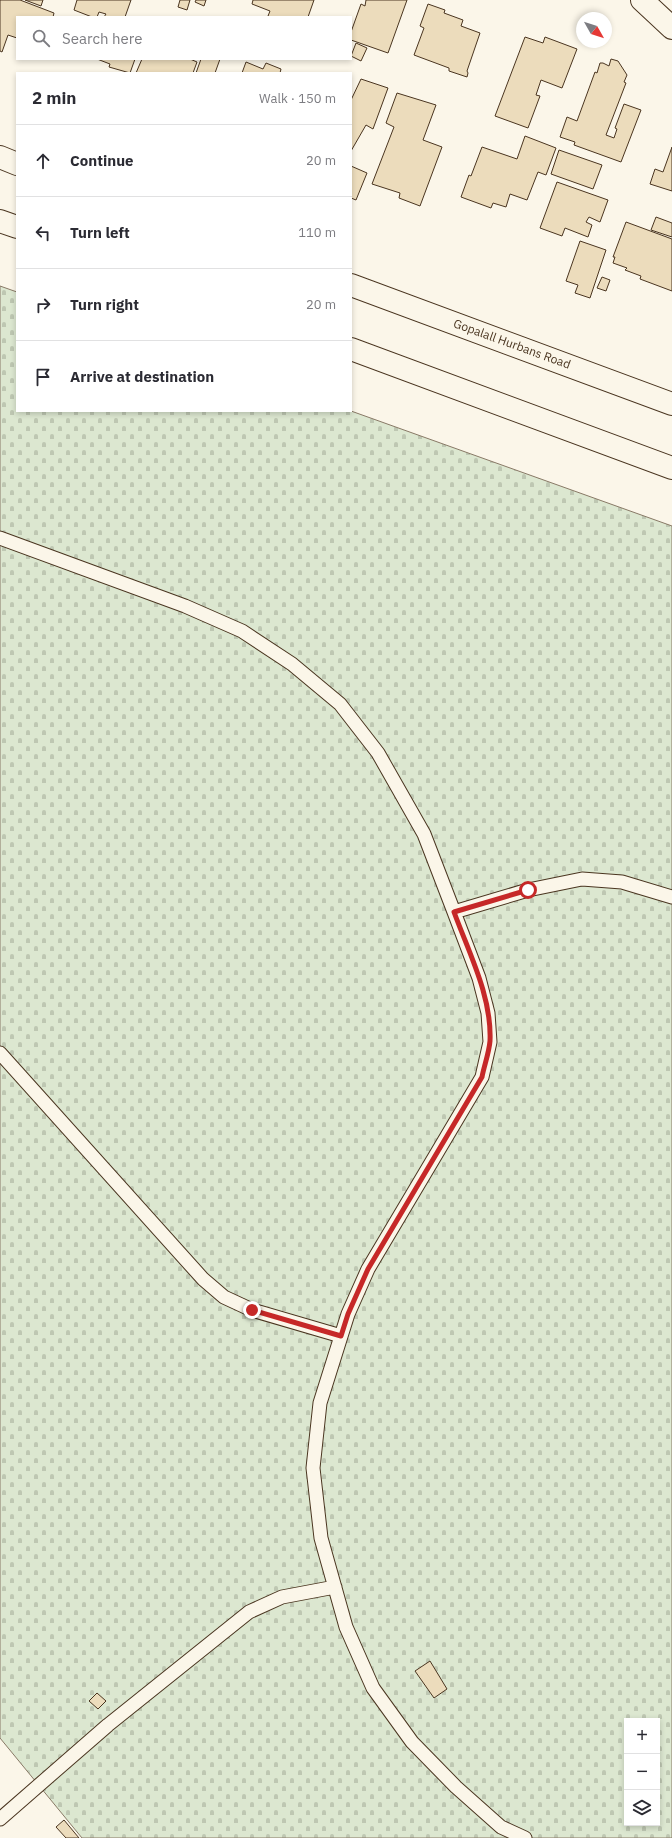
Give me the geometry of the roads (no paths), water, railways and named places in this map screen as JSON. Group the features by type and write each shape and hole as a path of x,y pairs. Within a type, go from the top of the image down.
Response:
{"main road":[{"path":"642,0 672,28"},
{"path":"0,157 16,164"},
{"path":"0,221 16,227"},
{"name":"Gopalall Hurbans Road","path":"352,285 672,404"},
{"path":"352,349 672,468"}],"lane":[{"path":"0,538 185,606 242,631 292,664 340,704 378,753 424,834 479,978 488,1013 490,1042 482,1077 368,1269 348,1314 320,1403 313,1468 321,1538 346,1627 373,1688 412,1742 462,1792 501,1827 519,1837"},
{"path":"454,912 528,890 582,879 622,882 672,897"},
{"path":"0,1053 203,1278 224,1297 252,1310 341,1336"},
{"path":"0,1819 108,1725 249,1612 282,1597 335,1587"}]}
